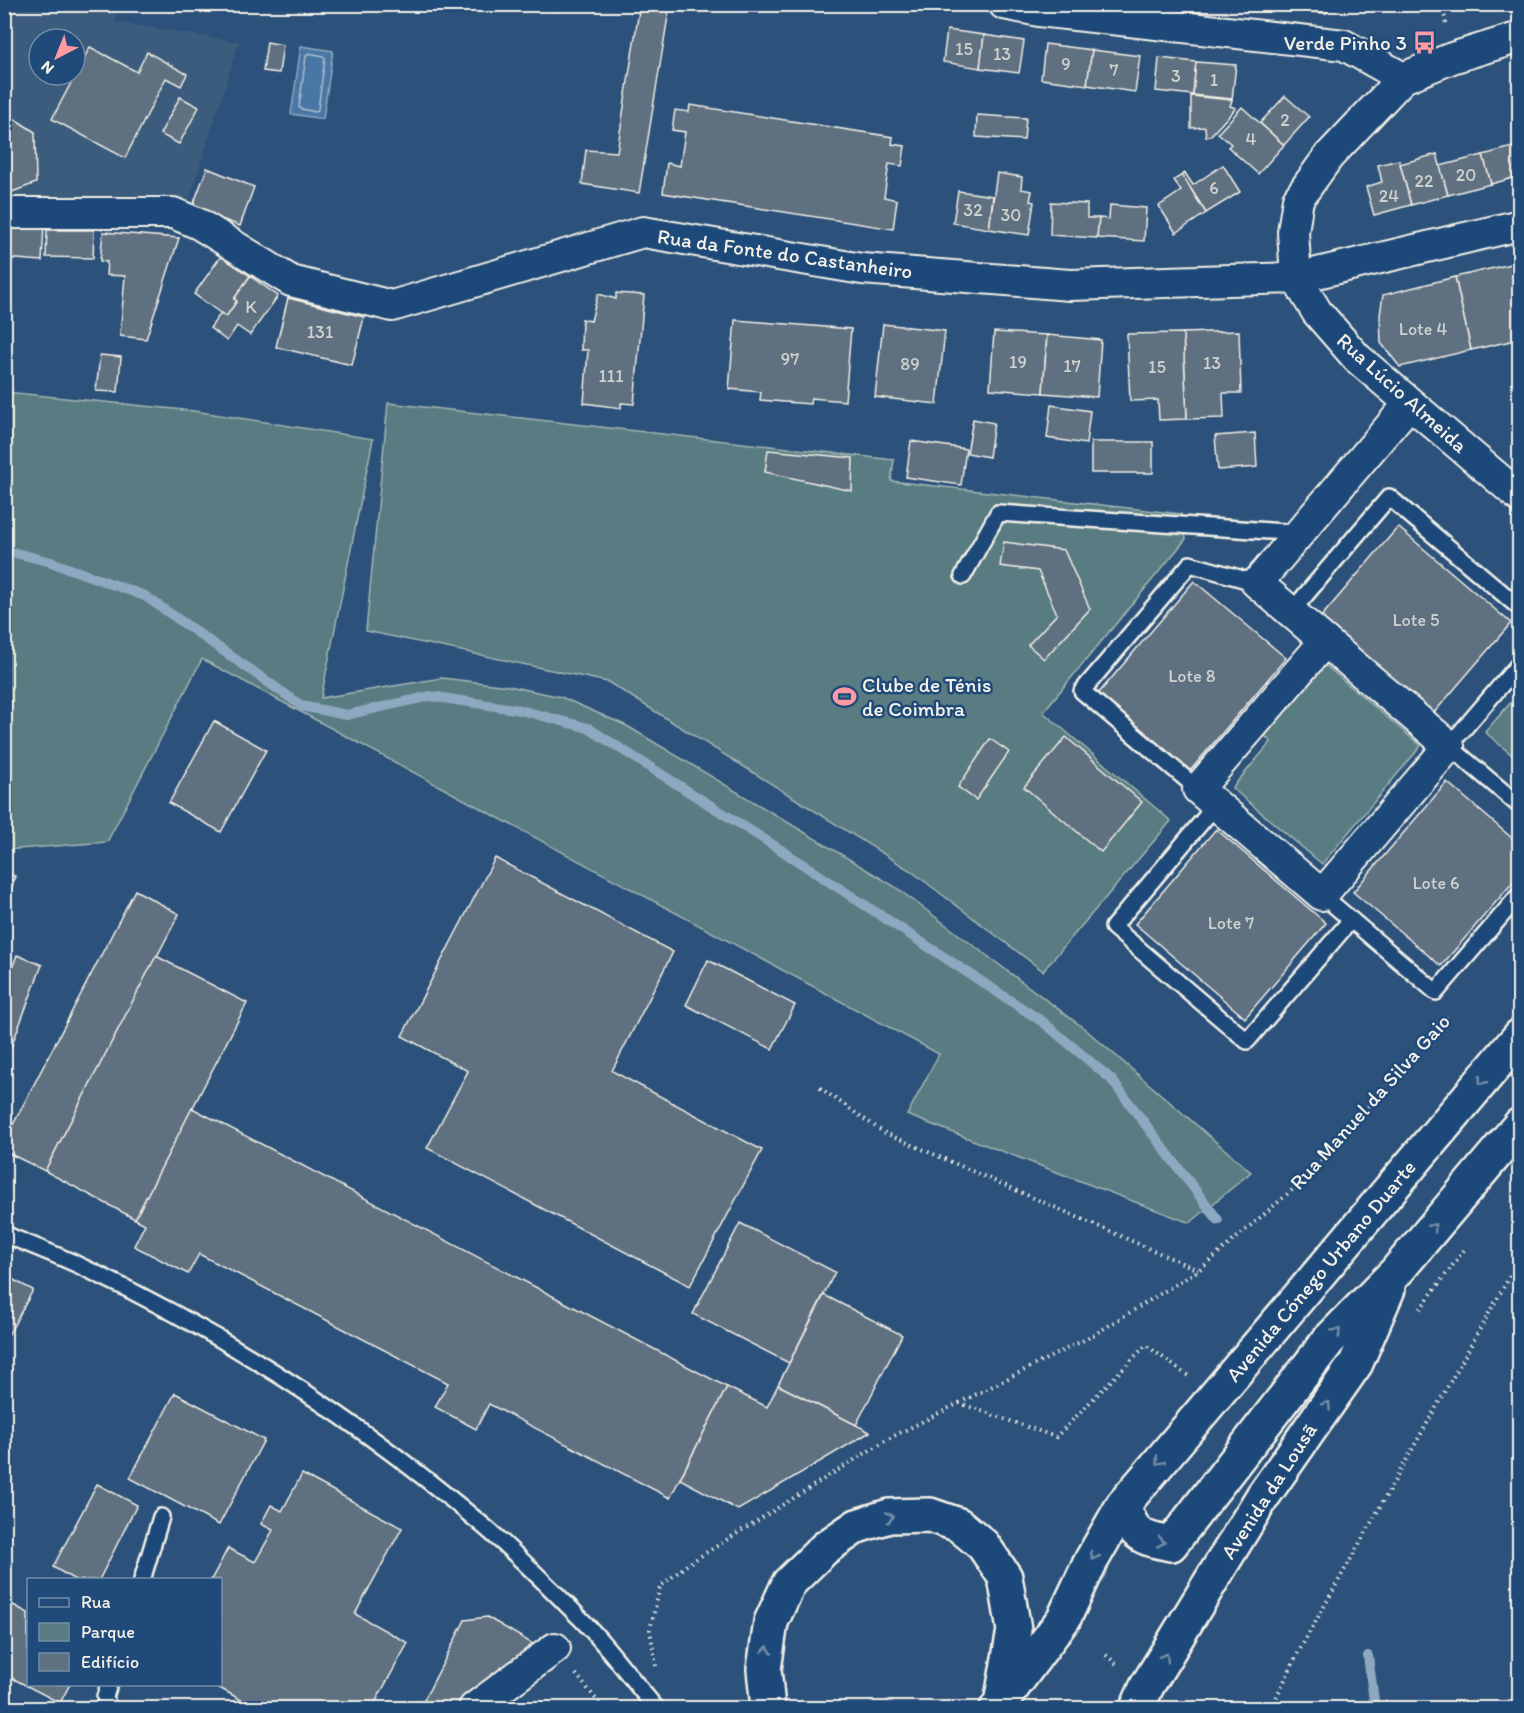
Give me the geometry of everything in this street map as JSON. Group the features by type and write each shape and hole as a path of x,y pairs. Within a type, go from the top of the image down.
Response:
{"main road":[{"name":"Avenida Cónego Urbano Duarte","path":"999,1707 1064,1618 1091,1562 1123,1505 1520,1036"},
{"path":"1123,1505 1130,1527 1147,1540 1171,1544 1329,1340 1396,1272 1520,1125"},
{"name":"Avenida da Lousã","path":"1137,1708 1147,1686 1263,1496 1356,1364 1396,1272"},
{"path":"768,1708 764,1669 771,1622 789,1583 825,1548 857,1526 889,1516 930,1515 959,1525 983,1545 1005,1577 1014,1630 999,1707"}],"street":[{"path":"1004,4 1039,11 1344,45 1403,78"},
{"path":"1296,278 1293,232 1298,199 1329,156 1403,78 1452,58 1520,38"},
{"name":"Rua da Fonte do Castanheiro","path":"4,213 173,213 199,224 291,280 392,306 643,232 862,269 1070,285 1296,278 1520,225"},
{"name":"Rua Lúcio Almeida","path":"1296,278 1317,312 1357,358 1520,497"},
{"path":"1325,641 1207,797 1322,895 1449,746 1257,583 1409,404"},
{"path":"474,1708 555,1648"}],"lane":[{"path":"1292,612 1389,497 1520,608"},
{"path":"963,576 998,513 1300,533"},
{"path":"1257,583 1190,564 1082,691 1207,797 1113,927 1247,1041 1351,920"},
{"path":"1520,663 1449,746 1520,806"},
{"path":"1322,895 1436,992 1520,894"},
{"path":"4,1234 75,1264 158,1305 236,1349 285,1379 413,1469 487,1529 582,1620 656,1708"},
{"path":"143,1578 161,1517"},
{"path":"108,1686 105,1696 108,1708"}],"path":[{"name":"Rua Manuel da Silva Gaio","path":"959,1403 1090,1338 1199,1270 1305,1179 1451,1012"},
{"path":"820,1088 883,1132 1199,1270"},
{"path":"1271,1708 1304,1641 1511,1274 1520,1264"},
{"path":"555,1648 603,1708"}],"shaded area":[{"path":"16,4 118,5 115,22 239,42 188,204 162,195 5,199 4,7"}],"green space":[{"path":"5,392 194,411 373,439 321,698 442,678 509,686 561,697 627,726 894,886 1085,1029 1251,1172 1190,1223 907,1115 939,1054 202,659 107,842 5,850"},
{"name":"Clube de Ténis de Coimbra","path":"388,403 894,460 891,481 1181,514 1186,539 1043,712 1171,821 1043,971 911,871 608,682 366,631"},
{"path":"1325,665 1421,746 1322,864 1232,788 1271,742 1265,736"},
{"path":"1519,693 1519,761 1485,732"}],"water":[{"path":"301,46 333,51 323,119 291,114"}],"building":[{"path":"515,4 560,4 558,10"},
{"path":"640,4 670,4 639,193 582,184 586,150 617,152"},
{"path":"1251,4 1289,4 1289,11 1250,8"},
{"path":"1289,4 1328,4 1327,13 1289,11"},
{"path":"947,30 984,35 980,68 943,62"},
{"path":"984,35 1024,41 1019,73 980,68"},
{"path":"267,42 283,45 279,73 263,71"},
{"path":"1045,44 1092,50 1087,85 1041,79"},
{"path":"90,47 137,72 147,52 187,74 181,86 166,78 125,158 52,119 69,87 87,87 87,53"},
{"path":"1092,50 1140,56 1135,92 1087,85"},
{"path":"1159,58 1196,62 1193,95 1156,91"},
{"path":"1196,62 1236,65 1232,99 1193,95"},
{"path":"1191,96 1232,100 1230,106 1236,108 1210,136 1206,137 1205,127 1191,128"},
{"path":"1285,96 1309,117 1284,145 1260,123"},
{"path":"180,97 199,107 179,144 160,134"},
{"path":"690,105 893,137 892,144 905,146 902,166 889,164 884,197 897,200 893,229 663,193 667,163 680,166 685,132 672,130 675,110 689,112"},
{"path":"1242,107 1284,145 1258,174 1228,147 1231,144 1218,133"},
{"path":"4,112 35,132 36,183 12,192 4,191"},
{"path":"977,115 1026,118 1024,140 976,137"},
{"path":"1520,145 1520,176 1491,184 1483,155"},
{"path":"1437,154 1448,195 1411,205 1400,164"},
{"path":"1483,155 1491,184 1448,195 1440,166"},
{"path":"1399,160 1411,205 1374,215 1366,187 1382,182 1378,165"},
{"path":"1223,165 1240,192 1206,213 1182,175 1185,173 1193,185"},
{"path":"207,168 254,187 240,226 192,208"},
{"path":"997,173 1022,177 1021,189 1032,191 1030,201 1034,202 1029,235 989,229"},
{"path":"1182,175 1206,213 1176,233 1159,206 1181,191 1174,180"},
{"path":"958,191 993,196 989,229 953,223"},
{"path":"1051,202 1087,204 1087,218 1099,218 1097,238 1050,235"},
{"path":"1110,205 1146,208 1144,241 1097,238 1099,218 1109,219"},
{"path":"4,222 44,225 42,261 4,258"},
{"path":"47,230 94,230 93,258 46,257"},
{"path":"103,232 179,238 146,339 120,336 125,276 106,275 107,262 100,261"},
{"path":"221,256 250,276 234,299 237,301 226,317 194,294"},
{"path":"1520,262 1520,339 1471,350 1455,277"},
{"path":"250,276 278,296 250,335 237,326 227,341 210,328 221,313 226,317 237,301 234,299"},
{"path":"1455,277 1471,350 1400,367 1381,343 1380,315 1383,295"},
{"path":"616,293 644,295 634,404 621,403 621,408 584,403 588,350 581,350 582,319 591,321 598,294 616,299"},
{"path":"288,298 364,317 352,365 276,347"},
{"path":"735,320 851,329 845,401 811,398 810,404 760,400 761,392 729,389"},
{"path":"883,324 945,331 937,404 875,397"},
{"path":"1239,331 1241,393 1223,393 1224,418 1187,419 1183,333"},
{"path":"994,332 1047,335 1043,393 990,389"},
{"path":"1183,333 1187,419 1159,420 1158,400 1130,401 1127,334"},
{"path":"1047,335 1101,340 1097,397 1043,393"},
{"path":"100,355 121,357 118,392 96,391"},
{"path":"1051,405 1090,411 1086,444 1047,438"},
{"path":"973,419 994,423 989,457 967,453"},
{"path":"1255,433 1257,467 1218,470 1215,436"},
{"path":"911,441 966,449 961,485 906,477"},
{"path":"1091,442 1153,442 1153,473 1091,473"},
{"path":"768,450 853,458 852,491 765,472"},
{"path":"1398,527 1511,623 1433,714 1321,617"},
{"path":"1004,542 1064,550 1090,609 1044,659 1028,645 1057,614 1038,571 1000,566"},
{"path":"1194,581 1286,658 1189,772 1098,694"},
{"path":"214,721 266,750 221,832 169,803"},
{"path":"1066,737 1142,802 1101,852 1024,787"},
{"path":"990,739 1009,752 976,800 958,787"},
{"path":"1447,782 1520,845 1520,874 1441,966 1353,892"},
{"path":"1216,829 1326,923 1245,1018 1135,924"},
{"path":"495,858 673,952 612,1071 762,1150 690,1286 427,1148 468,1071 402,1036"},
{"path":"4,873 15,876 9,897 4,895"},
{"path":"135,890 179,914 45,1171 4,1151 4,1142"},
{"path":"17,955 42,965 4,1066 4,990"},
{"path":"156,956 247,1003 135,1219 45,1171"},
{"path":"708,960 795,1005 772,1049 686,1005"},
{"path":"192,1108 727,1387 670,1498 489,1404 476,1429 435,1407 448,1383 199,1254 188,1274 134,1246 145,1224 135,1219"},
{"path":"740,1223 835,1272 789,1363 693,1314"},
{"path":"4,1275 33,1290 4,1343"},
{"path":"824,1295 902,1335 856,1425 778,1385"},
{"path":"778,1385 870,1432 738,1510 680,1479 727,1387 767,1407"},
{"path":"175,1393 264,1440 219,1525 130,1478"},
{"path":"302,1474 402,1528 355,1614 408,1643 372,1708 256,1708 216,1686 222,1686 222,1578 212,1578 228,1548 255,1562 273,1530 261,1524 271,1505 282,1511"},
{"path":"97,1484 137,1505 100,1578 72,1578 53,1567"},
{"path":"4,1600 27,1612 27,1686 4,1674"},
{"path":"487,1617 538,1647 461,1708 420,1708 465,1620"},
{"path":"27,1686 69,1686 60,1703"}],"waterway":[{"path":"4,550 51,562 145,596 302,706 347,715 430,696 520,710 588,728 781,850 1043,1022 1111,1079 1218,1220"},
{"path":"1368,1656 1375,1708"}],"place":[{"name":"Verde Pinho 3","path":"1425,43"},
{"name":"Clube de Ténis de Coimbra","path":"844,697"}]}
